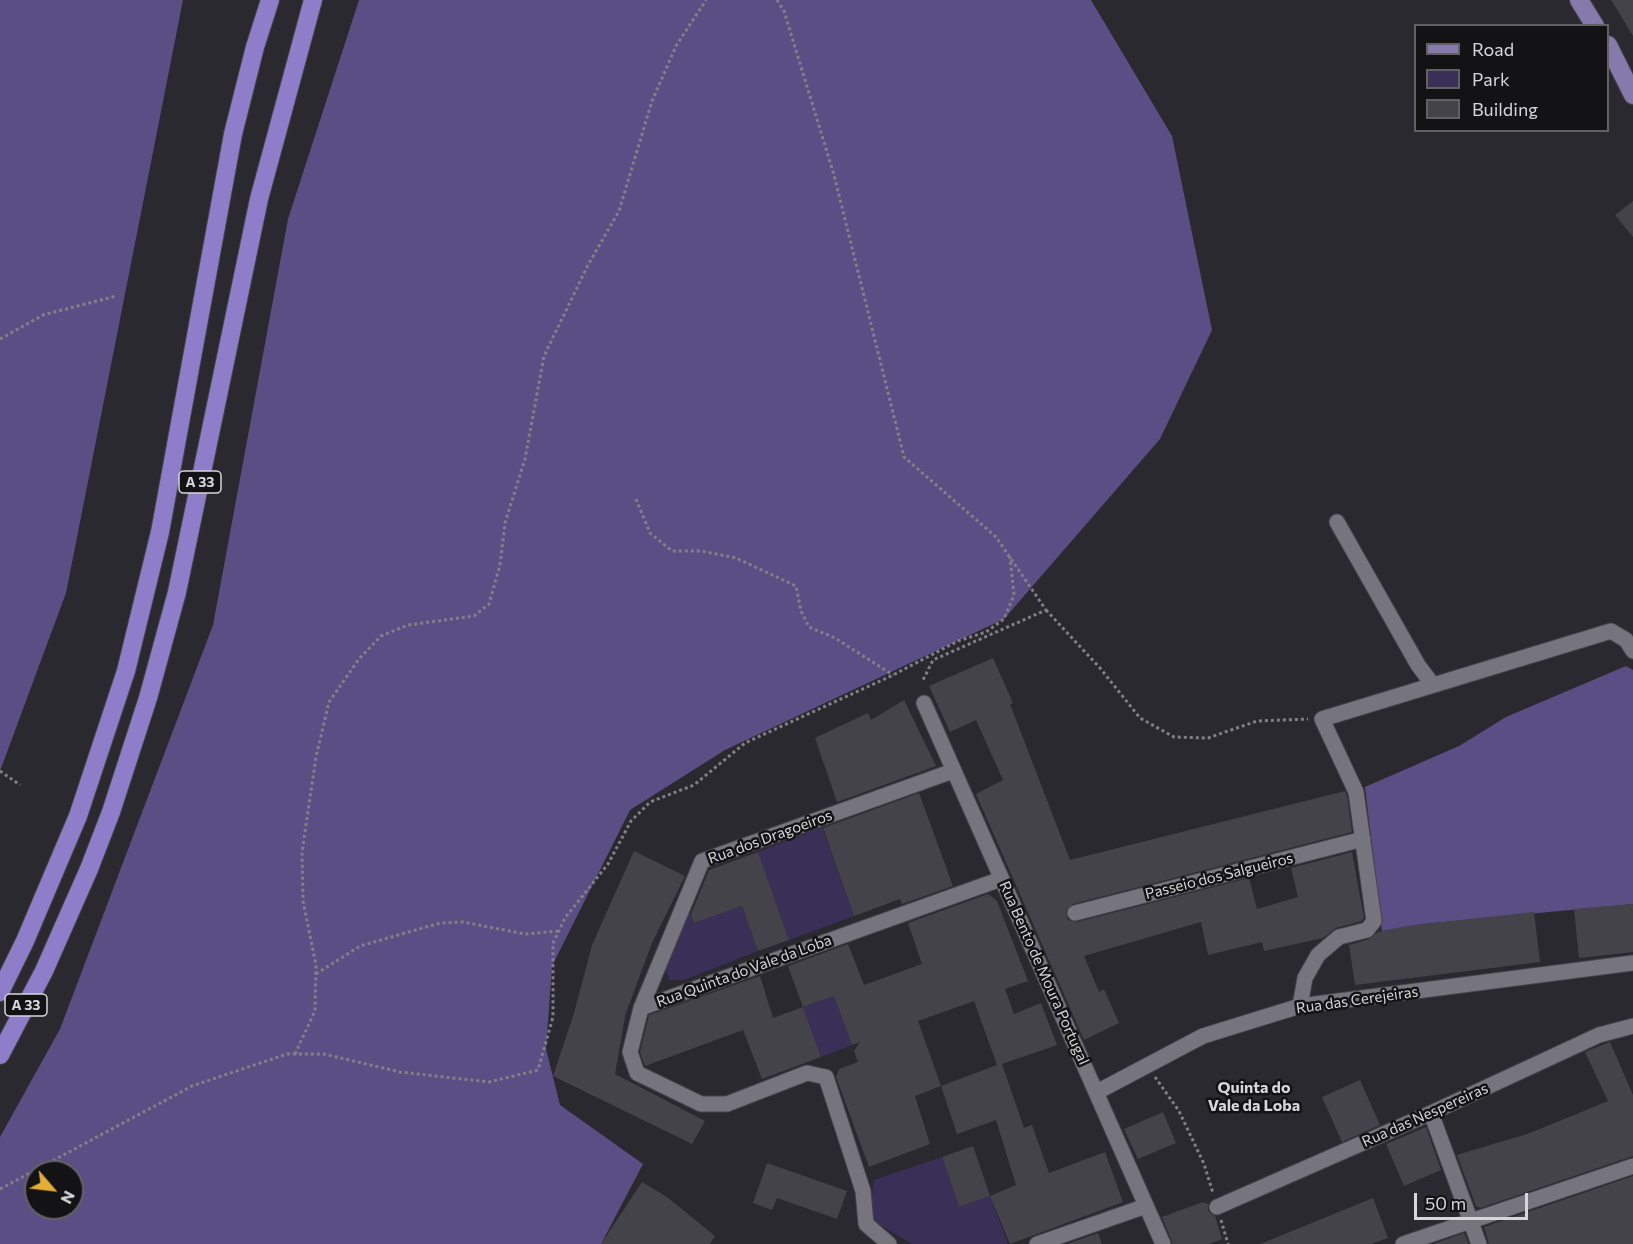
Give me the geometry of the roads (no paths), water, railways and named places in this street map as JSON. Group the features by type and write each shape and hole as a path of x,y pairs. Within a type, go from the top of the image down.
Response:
{"highway":[{"name":"A 33","path":"0,992 25,941 78,816 126,670 160,532 233,134 255,47 270,0"},
{"name":"A 33","path":"0,1055 44,971 89,869 111,812 148,698 177,592 259,199 313,0"}],"main road":[{"path":"1579,0 1594,24"},
{"path":"1609,47 1633,95"}],"street":[{"path":"1337,522 1418,665 1433,685"},
{"path":"1300,1006 1305,978 1318,956 1339,937 1367,930 1372,926 1374,912 1356,792 1322,719 1611,632 1626,640 1633,651"},
{"name":"Rua Bento de Moura Portugal","path":"924,703 1163,1244"},
{"name":"Rua dos Dragoeiros","path":"641,1008 702,861 953,771"},
{"name":"Passeio dos Salgueiros","path":"1075,913 1363,839"},
{"name":"Rua Quinta do Vale da Loba","path":"889,1244 866,1224 863,1191 826,1077 807,1073 727,1104 701,1104 637,1072 630,1052 641,1008 1001,879"},
{"name":"Rua das Cerejeiras","path":"1097,1092 1203,1036 1300,1006 1633,963"},
{"name":"Rua das Nespereiras","path":"1217,1207 1431,1113 1599,1035 1633,1026"},
{"path":"1431,1113 1479,1244"},
{"path":"1404,1244 1633,1166"},
{"path":"1037,1244 1146,1206"}],"district":[{"name":"Quinta do Vale da Loba","path":"1254,1097"}]}
